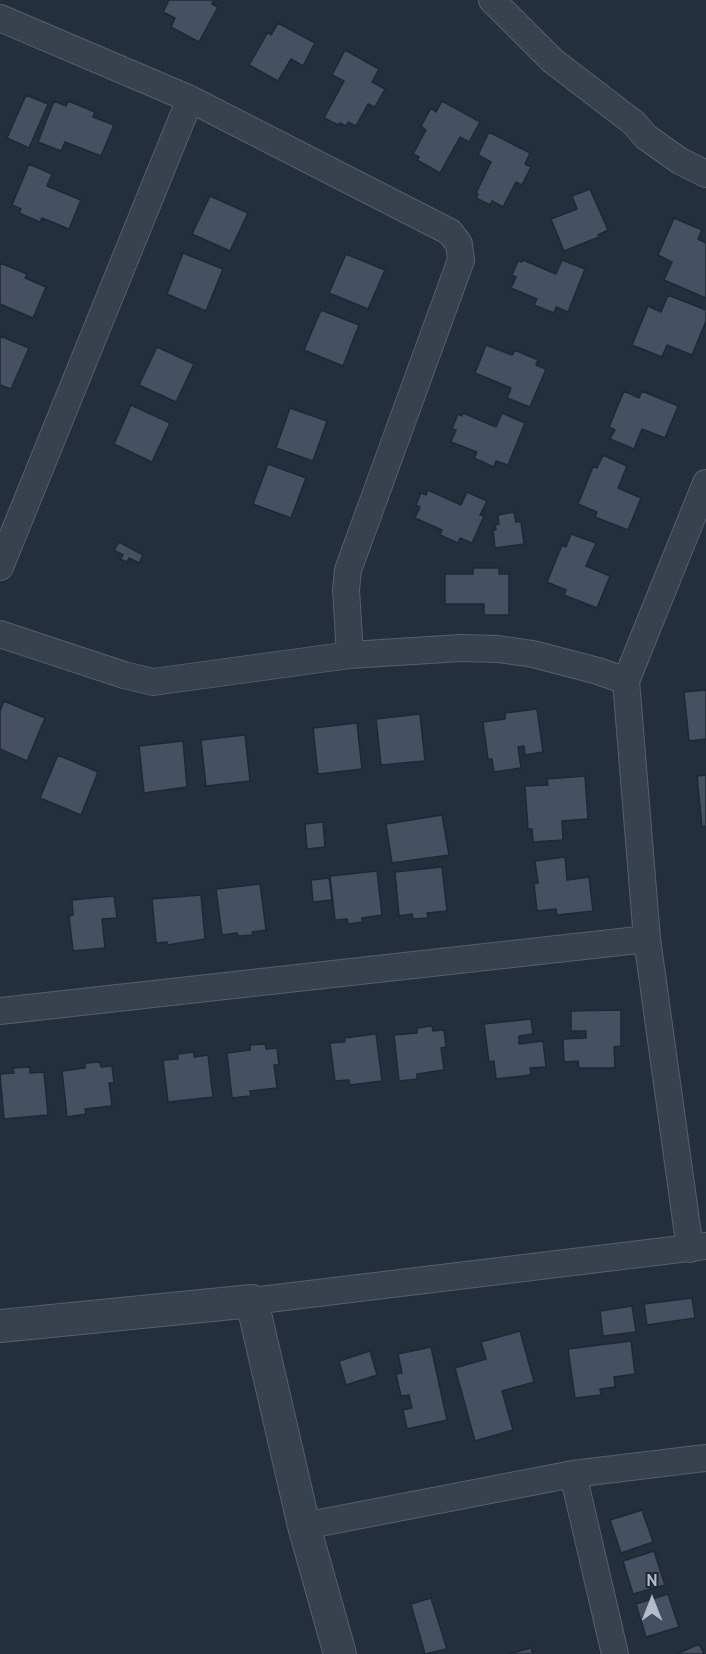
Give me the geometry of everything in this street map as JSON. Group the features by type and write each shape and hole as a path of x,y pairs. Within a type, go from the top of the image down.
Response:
{"street":[{"path":"492,0 553,61 634,123 645,136 680,161 706,174"},
{"path":"0,18 190,99 450,232 459,244 461,260 348,570 345,590 350,655"},
{"path":"0,567 190,99"},
{"path":"0,1326 252,1301 698,1247 647,939 626,681 706,483"},
{"path":"0,634 124,675 153,682 350,655 461,648 498,649 544,657 626,681"},
{"path":"0,1011 647,939"},
{"path":"252,1301 304,1526 340,1654"},
{"path":"304,1526 573,1474 706,1458"},
{"path":"573,1474 615,1654"}],"building":[{"path":"169,0 214,0 212,4 218,7 199,42 171,27 175,18 163,12"},
{"path":"278,23 315,43 303,66 291,59 278,81 249,65 268,32 271,35"},
{"path":"345,50 379,69 372,82 385,89 375,107 368,104 356,126 348,122 346,126 340,123 338,125 324,118 344,81 332,75"},
{"path":"26,95 48,104 29,148 7,138"},
{"path":"54,101 66,106 68,101 95,112 93,117 114,125 101,156 65,142 61,151 38,142"},
{"path":"442,101 480,122 469,142 460,137 440,173 417,160 419,157 413,154 426,130 421,126 431,108 436,112"},
{"path":"489,132 530,153 525,164 531,167 522,185 516,182 503,207 492,201 490,205 476,198 478,194 476,193 491,162 478,155"},
{"path":"29,164 52,174 47,186 81,200 69,229 42,218 40,222 19,213 21,209 12,205"},
{"path":"590,189 608,230 598,235 599,237 564,251 551,219 577,209 572,196"},
{"path":"210,196 248,213 230,251 192,234"},
{"path":"674,218 702,230 698,239 706,243 706,298 664,280 672,262 658,255"},
{"path":"183,253 223,269 206,311 167,294"},
{"path":"346,254 385,270 368,309 329,293"},
{"path":"523,260 556,274 562,260 585,269 568,312 556,307 554,313 534,305 537,299 511,288 516,277 512,275 518,261"},
{"path":"0,263 27,274 25,278 46,287 33,318 0,304"},
{"path":"668,295 706,310 706,321 692,355 667,345 662,357 632,345 648,306 661,312"},
{"path":"321,310 359,325 343,366 304,350"},
{"path":"0,336 29,348 11,389 0,385"},
{"path":"486,345 512,355 515,350 538,360 536,365 546,369 530,407 507,398 511,388 475,373"},
{"path":"157,347 194,364 176,402 139,385"},
{"path":"624,391 639,398 642,391 678,406 665,438 642,429 634,449 610,439 615,430 609,427"},
{"path":"131,405 170,423 152,462 114,444"},
{"path":"290,408 327,421 313,461 276,448"},
{"path":"463,413 496,427 502,413 525,423 508,465 496,461 494,467 474,458 477,452 451,442 456,430 452,429 458,414 462,416"},
{"path":"603,455 627,466 618,488 641,498 628,530 595,517 597,512 578,504 593,467 597,468"},
{"path":"268,464 306,478 291,518 253,504"},
{"path":"428,490 461,505 467,492 487,501 480,515 484,516 472,543 460,538 458,543 440,535 442,530 415,518 420,507 416,505 421,493 426,495"},
{"path":"514,512 516,522 521,522 524,544 495,548 493,530 496,530 495,525 499,524 498,515"},
{"path":"571,534 596,543 586,566 610,576 597,608 564,595 566,590 547,582 562,545 566,547"},
{"path":"119,542 143,555 139,563 129,558 127,562 120,559 123,555 114,550"},
{"path":"473,568 499,568 499,574 509,574 509,615 484,615 484,604 445,604 445,574 473,574"},
{"path":"706,690 706,739 689,741 684,692"},
{"path":"4,701 45,718 27,761 0,749 0,711"},
{"path":"537,709 543,752 525,755 524,746 518,747 521,768 494,772 492,759 488,759 483,722 505,719 505,713"},
{"path":"420,714 425,761 381,765 376,719"},
{"path":"357,723 362,769 318,774 313,728"},
{"path":"245,735 250,781 206,786 201,740"},
{"path":"183,741 187,787 144,793 139,746"},
{"path":"58,755 98,772 81,815 40,798"},
{"path":"706,775 706,826 702,827 697,776"},
{"path":"585,776 588,819 562,821 563,840 533,842 532,829 528,829 525,786 548,785 547,779"},
{"path":"442,815 449,855 392,863 386,824"},
{"path":"323,822 325,847 307,849 305,824"},
{"path":"565,857 567,880 589,877 593,911 557,915 556,909 537,911 534,884 538,883 535,861"},
{"path":"442,867 447,911 427,913 428,918 413,919 412,914 399,916 395,872"},
{"path":"377,871 382,915 362,918 362,922 348,924 347,919 335,920 330,876"},
{"path":"329,878 332,900 313,902 311,880"},
{"path":"260,884 266,930 252,932 253,935 238,936 237,933 222,935 216,889"},
{"path":"201,895 205,939 167,945 167,942 156,943 152,899"},
{"path":"114,896 117,918 102,919 105,948 73,951 69,916 73,915 72,900"},
{"path":"621,1010 621,1046 614,1047 615,1068 579,1068 578,1061 564,1062 563,1039 586,1038 586,1031 571,1031 571,1011"},
{"path":"531,1019 533,1034 519,1036 519,1044 543,1041 546,1067 530,1068 531,1075 496,1079 494,1061 489,1062 484,1024"},
{"path":"432,1026 433,1031 444,1030 446,1047 441,1048 444,1070 417,1074 417,1079 399,1081 394,1035 417,1033 417,1028"},
{"path":"376,1034 382,1081 350,1085 349,1080 335,1081 330,1043 345,1042 344,1038"},
{"path":"265,1044 266,1049 277,1048 279,1065 274,1065 277,1088 250,1091 251,1096 232,1098 227,1053 250,1050 250,1045"},
{"path":"194,1052 194,1057 208,1055 213,1097 168,1102 163,1060 178,1059 178,1054"},
{"path":"100,1062 101,1067 112,1066 114,1083 109,1083 112,1106 85,1109 86,1114 67,1117 62,1071 85,1068 85,1063"},
{"path":"30,1067 30,1073 44,1072 48,1115 4,1119 0,1074 14,1073 13,1068"},
{"path":"692,1298 695,1318 647,1325 644,1304"},
{"path":"632,1306 636,1332 603,1336 600,1311"},
{"path":"520,1331 534,1382 502,1391 513,1430 475,1441 455,1368 486,1359 481,1342"},
{"path":"631,1341 635,1374 614,1377 615,1387 600,1389 601,1395 575,1398 568,1349"},
{"path":"431,1347 447,1420 407,1429 403,1410 412,1408 409,1395 401,1396 396,1374 402,1373 398,1354"},
{"path":"370,1351 377,1375 346,1385 339,1361"},
{"path":"642,1510 653,1542 621,1553 610,1520"},
{"path":"654,1551 665,1585 633,1594 623,1561"},
{"path":"668,1594 679,1627 646,1637 636,1604"},
{"path":"431,1598 447,1649 425,1654 411,1604"},
{"path":"699,1644 704,1654 677,1654"},
{"path":"531,1648 533,1654 509,1654"}]}
